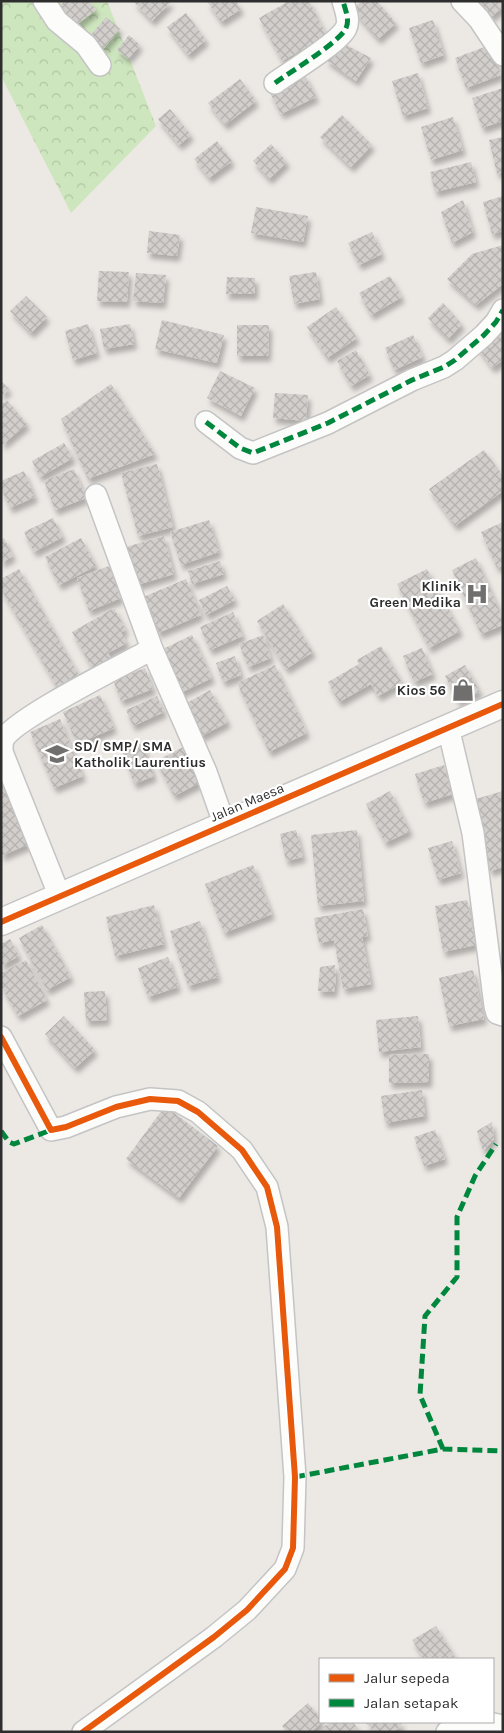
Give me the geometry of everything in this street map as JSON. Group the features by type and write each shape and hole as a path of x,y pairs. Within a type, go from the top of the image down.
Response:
{"street":[{"path":"44,1 57,21 86,45 100,65"},
{"path":"275,83 330,44 346,29 348,20 343,1"},
{"path":"462,1 479,19 503,55"},
{"path":"206,422 240,448 253,453 328,423 412,380 444,367 456,360 484,334 496,322 503,310"},
{"name":"Jalan Maesa","path":"96,495 152,649 206,772 225,826"},
{"path":"60,896 2,752 3,740 18,725 80,687 152,649"},
{"name":"Jalan Maesa","path":"1,922 503,704"},
{"path":"448,727 473,833 495,1006 497,1013 503,1015"},
{"path":"1,1037 51,1130 66,1127 116,1107 150,1099 178,1101 198,1112 242,1150 267,1187 277,1227 295,1477 293,1548 285,1569 247,1610 207,1643 83,1732"},
{"path":"447,1732 476,1723"},
{"path":"489,1723 503,1726"}],"green space":[{"path":"1,1 107,1 156,126 71,213 1,76"}],"building":[{"path":"65,1 89,1 96,10 75,26 59,6"},
{"path":"133,1 170,1 171,2 152,21"},
{"path":"207,1 236,1 241,9 221,22"},
{"path":"289,1 309,1 327,36 282,61 259,18"},
{"path":"362,1 377,1 396,23 378,39 352,9"},
{"path":"477,1 503,1 503,7 491,17"},
{"path":"186,13 206,40 188,55 167,27"},
{"path":"106,17 120,29 104,48 90,36"},
{"path":"433,20 444,55 421,63 409,28"},
{"path":"129,35 140,45 128,59 117,50"},
{"path":"337,40 371,58 356,81 326,60"},
{"path":"490,45 501,75 466,88 455,58"},
{"path":"418,73 428,108 403,116 392,81"},
{"path":"305,75 316,97 281,114 270,93"},
{"path":"240,79 256,101 225,125 208,103"},
{"path":"503,88 503,121 482,128 472,98"},
{"path":"170,109 191,135 179,145 158,119"},
{"path":"342,115 372,145 351,167 320,137"},
{"path":"453,117 463,150 431,160 421,127"},
{"path":"503,137 503,172 497,174 489,140"},
{"path":"217,141 232,161 209,178 194,159"},
{"path":"271,144 287,162 269,179 253,161"},
{"path":"471,162 476,182 435,192 430,172"},
{"path":"503,196 503,231 492,234 483,202"},
{"path":"463,200 473,232 452,243 441,212"},
{"path":"256,207 308,216 303,242 251,233"},
{"path":"149,231 180,235 177,256 147,253"},
{"path":"372,232 382,254 359,265 348,243"},
{"path":"503,245 503,284 476,305 447,279 472,254"},
{"path":"99,271 129,272 127,302 97,301"},
{"path":"316,272 320,299 294,304 289,276"},
{"path":"136,273 166,275 163,303 133,301"},
{"path":"390,276 402,297 371,315 359,293"},
{"path":"227,277 255,278 255,294 226,294"},
{"path":"26,296 47,317 31,333 10,311"},
{"path":"443,303 462,324 448,339 428,318"},
{"path":"336,307 357,338 327,358 307,327"},
{"path":"162,320 224,335 217,363 155,349"},
{"path":"88,324 97,353 73,360 65,331"},
{"path":"130,324 134,344 104,349 100,329"},
{"path":"503,324 503,360 492,368 475,344"},
{"path":"237,325 269,325 268,356 237,356"},
{"path":"413,335 423,357 394,370 385,348"},
{"path":"356,350 370,375 351,386 337,361"},
{"path":"220,371 255,388 241,416 207,398"},
{"path":"1,381 9,389 1,396"},
{"path":"111,384 155,454 88,479 61,419"},
{"path":"275,393 308,395 306,421 273,418"},
{"path":"7,400 27,424 2,445 1,405"},
{"path":"64,443 73,458 40,477 32,461"},
{"path":"484,450 503,476 503,491 455,526 429,489"},
{"path":"157,464 173,527 138,536 121,473"},
{"path":"74,469 86,498 55,510 44,481"},
{"path":"24,471 35,497 10,508 1,488 1,481"},
{"path":"53,518 63,537 34,552 24,532"},
{"path":"209,520 219,552 181,565 170,532"},
{"path":"503,522 503,566 497,568 481,532"},
{"path":"164,536 174,574 137,585 126,547"},
{"path":"4,538 13,556 1,563 1,540"},
{"path":"81,538 96,566 59,585 45,557"},
{"name":"Klinik Green Medika","path":"476,558 503,618 503,625 481,634 452,570"},
{"path":"220,561 224,574 192,584 188,571"},
{"path":"109,566 121,598 89,611 77,578"},
{"path":"19,569 81,679 59,691 1,589 1,579"},
{"path":"427,569 460,631 429,648 397,584"},
{"path":"186,579 201,615 158,633 143,597"},
{"path":"227,586 235,600 206,615 199,600"},
{"path":"283,604 313,652 286,669 257,621"},
{"path":"114,608 126,630 121,632 127,643 108,653 116,667 97,677 72,632"},
{"path":"233,612 243,636 210,650 200,627"},
{"path":"192,635 212,678 178,694 159,651"},
{"path":"263,635 271,658 248,667 239,644"},
{"path":"381,646 402,683 378,696 371,684 339,702 328,682 359,664 357,660"},
{"path":"422,648 433,674 414,682 403,656"},
{"path":"235,656 241,675 223,682 216,663"},
{"path":"275,665 307,733 269,752 237,683"},
{"path":"465,665 480,692 458,702 445,676"},
{"path":"145,668 153,689 121,701 113,680"},
{"path":"210,690 228,722 200,737 183,705"},
{"path":"100,695 114,728 77,744 63,712"},
{"path":"157,696 164,712 133,726 126,710"},
{"name":"SD/ SMP/ SMA Katholik Laurentius","path":"60,719 83,776 54,788 30,732"},
{"path":"142,743 154,776 134,784 122,750"},
{"path":"185,746 203,781 174,796 156,761"},
{"path":"444,765 453,794 424,803 415,774"},
{"path":"1,781 29,844 1,856"},
{"path":"390,791 410,831 385,843 366,804"},
{"path":"503,791 503,867 490,871 469,801"},
{"path":"296,830 303,857 286,861 280,834"},
{"path":"357,830 364,901 318,906 311,835"},
{"path":"452,841 461,873 438,880 428,848"},
{"path":"253,865 272,914 224,933 205,884"},
{"path":"467,900 476,945 443,952 435,906"},
{"path":"154,905 164,944 115,956 106,917"},
{"path":"363,909 368,936 362,937 371,984 343,989 334,940 319,943 314,918"},
{"path":"200,921 218,977 188,986 170,931"},
{"path":"42,925 71,977 47,990 19,938"},
{"path":"10,939 19,956 1,966 1,944"},
{"path":"168,957 178,987 148,997 138,968"},
{"path":"26,960 47,1000 18,1016 1,986 1,973"},
{"path":"335,965 336,979 334,992 318,991 320,967"},
{"path":"473,970 484,1019 449,1026 439,978"},
{"path":"105,991 107,1020 86,1021 84,992"},
{"path":"64,1016 95,1050 75,1068 45,1034"},
{"path":"418,1016 421,1047 379,1052 376,1020"},
{"path":"429,1054 429,1082 389,1083 389,1055"},
{"path":"422,1090 425,1116 385,1123 381,1096"},
{"path":"165,1106 218,1146 179,1198 126,1159"},
{"path":"492,1122 494,1139 483,1151 477,1131"},
{"path":"435,1130 445,1159 424,1166 414,1137"},
{"path":"436,1626 455,1658 423,1658 412,1640"},
{"path":"308,1703 319,1716 319,1723 321,1723 311,1732 287,1732 282,1726"},
{"path":"329,1723 354,1723 360,1732 323,1732 323,1727"},
{"path":"366,1723 402,1723 394,1732 375,1732"}],"marked path":[{"path":"275,83 325,49 342,34 348,22 343,1"},
{"path":"206,422 240,448 253,453 328,423 412,380 444,367 484,335 496,322 503,310"},
{"path":"1,1131 9,1142 14,1144 51,1130"},
{"path":"443,1449 420,1395 425,1316 457,1277 457,1217 475,1176 496,1144"},
{"path":"295,1477 443,1449 503,1451"}],"cycle path":[{"path":"1,922 503,704"},
{"path":"1,1037 51,1130 66,1127 116,1107 150,1099 178,1101 198,1112 242,1150 267,1187 277,1227 295,1477 293,1548 285,1569 247,1610 214,1637 83,1732"}],"place":[{"name":"Klinik Green Medika","path":"477,594"},
{"name":"Kios 56","path":"463,690"},
{"name":"SD/ SMP/ SMA Katholik Laurentius","path":"57,754"}]}
